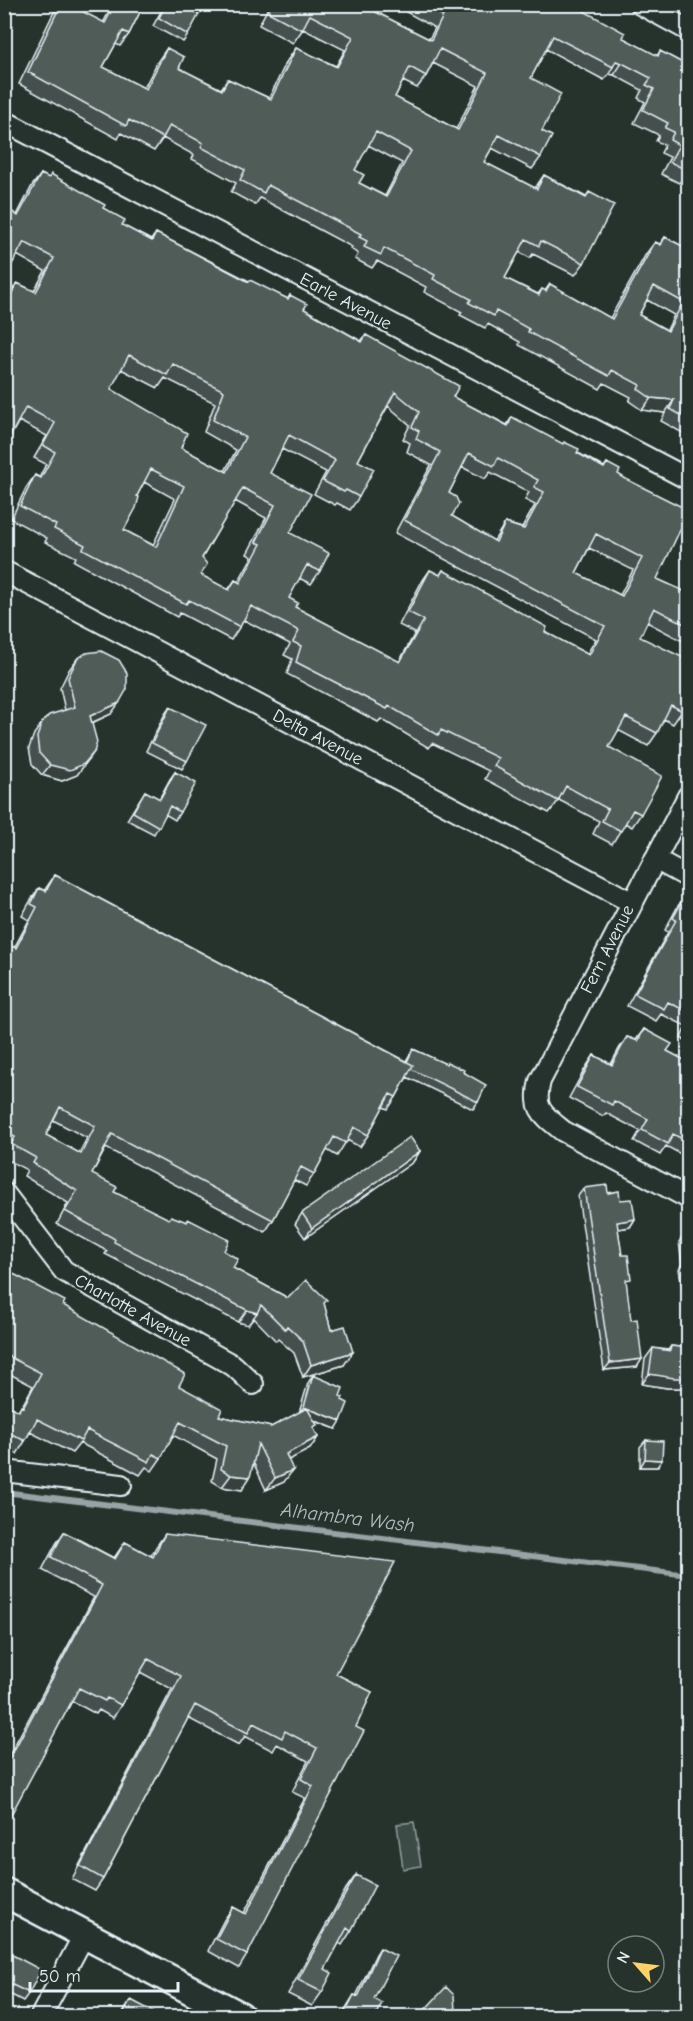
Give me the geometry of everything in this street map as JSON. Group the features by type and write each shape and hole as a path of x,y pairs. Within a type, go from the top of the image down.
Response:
{"main road":[{"path":"4,1892 240,2016"}],"street":[{"path":"640,4 688,30"},
{"name":"Earle Avenue","path":"4,122 688,479"},
{"name":"Delta Avenue","path":"4,572 631,902"},
{"name":"Fern Avenue","path":"688,796 540,1081 537,1096 538,1106 546,1118 563,1131 688,1198"},
{"path":"655,859 688,877"},
{"name":"Charlotte Avenue","path":"4,1193 64,1271 234,1366 253,1384"},
{"path":"4,1471 121,1485"},
{"path":"41,2016 84,1935"}],"shaded area":[{"path":"414,1822 421,1866 403,1869 397,1824"}],"building":[{"path":"61,4 68,4 105,23 115,4 144,4 129,34 123,31 103,67 146,89 167,48 184,57 179,68 222,90 228,79 271,99 296,48 337,67 353,37 310,15 302,30 268,12 272,4 360,4 431,40 443,16 423,4 571,4 625,33 623,38 658,56 660,51 688,66 688,171 670,162 679,145 670,140 674,132 665,128 668,123 643,110 654,89 646,85 651,78 616,61 613,67 553,36 531,78 561,94 542,131 552,136 541,157 499,135 484,162 537,189 544,175 586,198 589,192 614,205 584,263 541,241 539,246 526,239 505,278 539,295 542,289 546,291 550,284 612,319 655,242 661,245 665,237 688,249 688,419 670,409 674,400 651,398 638,389 640,385 612,370 609,376 528,332 529,329 496,311 494,316 469,303 471,299 433,279 435,275 384,248 381,255 364,247 367,241 359,237 361,234 268,185 264,193 240,180 245,170 201,147 203,143 170,125 163,138 129,120 126,126 28,72","holes":["440,49 487,73 458,130 395,97 410,67 426,76","376,132 411,151 386,197 359,183 364,175 355,170","654,286 683,302 668,331 639,315"]},
{"path":"166,4 179,4 199,14 188,35 159,18"},
{"path":"41,174 49,178 51,174 105,205 103,208 125,220 122,225 152,241 156,233 249,282 250,280 288,299 290,295 307,304 304,309 362,342 366,335 459,386 453,397 508,426 512,417 563,444 564,442 579,449 577,453 604,468 607,463 620,470 618,474 626,479 688,510 657,579 688,593 688,626 654,608 640,637 688,660 688,700 682,711 671,705 657,733 626,717 609,747 662,776 641,814 633,810 621,831 602,821 608,809 566,786 558,801 494,766 498,758 441,730 438,735 389,706 387,709 296,662 301,646 293,642 299,631 251,606 240,627 189,600 186,604 83,549 85,545 54,529 56,525 20,506 35,475 41,478 55,452 43,445 55,423 26,407 4,448 4,309 17,283 36,292 54,258 24,242 4,279 4,223 11,211 18,216","holes":["129,355 167,375 173,364 224,391 213,420 245,437 227,472 181,448 187,433 111,389","395,392 419,412 412,427 419,431 416,439 440,452 404,520 605,626 589,655 545,632 547,627 443,570 440,575 430,570 408,612 424,620 400,662 295,607 298,603 289,598 307,565 320,571 329,553 290,533 311,494 270,473 289,435 335,460 323,481 359,497 374,469 358,461","469,453 494,466 498,458 538,480 534,487 544,492 524,529 505,523 496,542 452,516 459,504 456,497 449,493","151,469 184,486 156,547 124,530 136,508 139,497 137,496","243,488 275,505 256,542 261,544 240,583 235,580 229,590 201,575 207,564 202,558","596,534 642,558 622,596 576,573"]},
{"path":"101,651 119,660 127,673 127,689 119,703 90,716 97,742 94,752 84,764 70,770 50,765 39,753 37,737 42,723 49,715 75,707 68,678 77,659 86,653"},
{"path":"170,707 206,725 187,761 152,743"},
{"path":"175,772 196,783 180,812 170,806 159,827 133,812 145,791 160,799"},
{"path":"55,875 413,1065 396,1097 390,1094 368,1135 354,1127 346,1143 334,1137 314,1174 301,1167 273,1220 112,1134 92,1174 117,1187 114,1192 169,1219 171,1216 187,1222 188,1219 229,1240 224,1251 238,1259 233,1268 288,1298 306,1280 327,1300 324,1303 331,1330 345,1326 353,1352 311,1365 303,1341 287,1326 285,1329 261,1305 257,1313 247,1310 114,1242 115,1239 65,1211 77,1191 33,1163 36,1158 11,1144 15,1137 4,1132 4,970 7,964 4,963 4,954 9,945 16,948 37,907 31,904 39,888 46,891","holes":["60,1107 95,1126 81,1154 46,1135"]},
{"path":"686,895 688,896 688,1012 668,1002 664,1009 635,994 676,920 673,918"},
{"path":"644,1029 672,1044 667,1051 688,1062 688,1142 673,1134 668,1144 642,1130 648,1119 614,1101 612,1105 577,1087 594,1055 612,1065 627,1037 638,1041"},
{"path":"413,1049 464,1070 463,1072 486,1085 478,1102 411,1069 413,1065 407,1062"},
{"path":"410,1137 420,1151 312,1228 302,1213"},
{"path":"607,1185 608,1193 619,1191 620,1200 632,1199 635,1219 617,1222 622,1255 628,1255 631,1279 626,1280 631,1320 637,1319 642,1359 610,1363 584,1188"},
{"path":"4,1269 65,1301 63,1305 185,1374 179,1386 222,1409 219,1416 271,1427 307,1408 317,1425 313,1427 318,1437 286,1454 293,1470 275,1478 258,1444 250,1477 231,1475 221,1469 226,1446 180,1422 161,1458 153,1454 149,1462 87,1430 81,1441 37,1419 25,1441 4,1430 4,1404 19,1411 41,1373 4,1354"},
{"path":"671,1346 688,1348 688,1378 649,1374 653,1348 670,1351"},
{"path":"313,1375 343,1388 340,1396 348,1403 341,1421 304,1407"},
{"path":"646,1440 663,1441 662,1460 645,1459"},
{"path":"64,1532 115,1559 125,1542 153,1557 165,1534 395,1562 336,1674 372,1692 356,1727 364,1731 247,1955 216,1939 233,1907 246,1914 313,1786 301,1779 317,1748 285,1731 282,1738 253,1723 248,1733 195,1705 103,1879 80,1866 181,1676 148,1659 121,1705 107,1698 105,1701 79,1688 7,1822 4,1821 4,1769 102,1585 51,1557"},
{"path":"356,1875 375,1885 351,1931 347,1928 325,1969 332,1973 322,1992 298,1980"},
{"path":"380,1948 396,1956 374,1999 382,2003 375,2016 344,2014 354,1995 358,1997"},
{"path":"5,1951 41,1970 29,1993 4,1981"},
{"path":"446,1987 454,1995 455,2011 461,2016 419,2016"},
{"path":"131,2000 154,2012 152,2016 122,2016"}],"waterway":[{"name":"Alhambra Wash","path":"4,1492 688,1575"}]}
